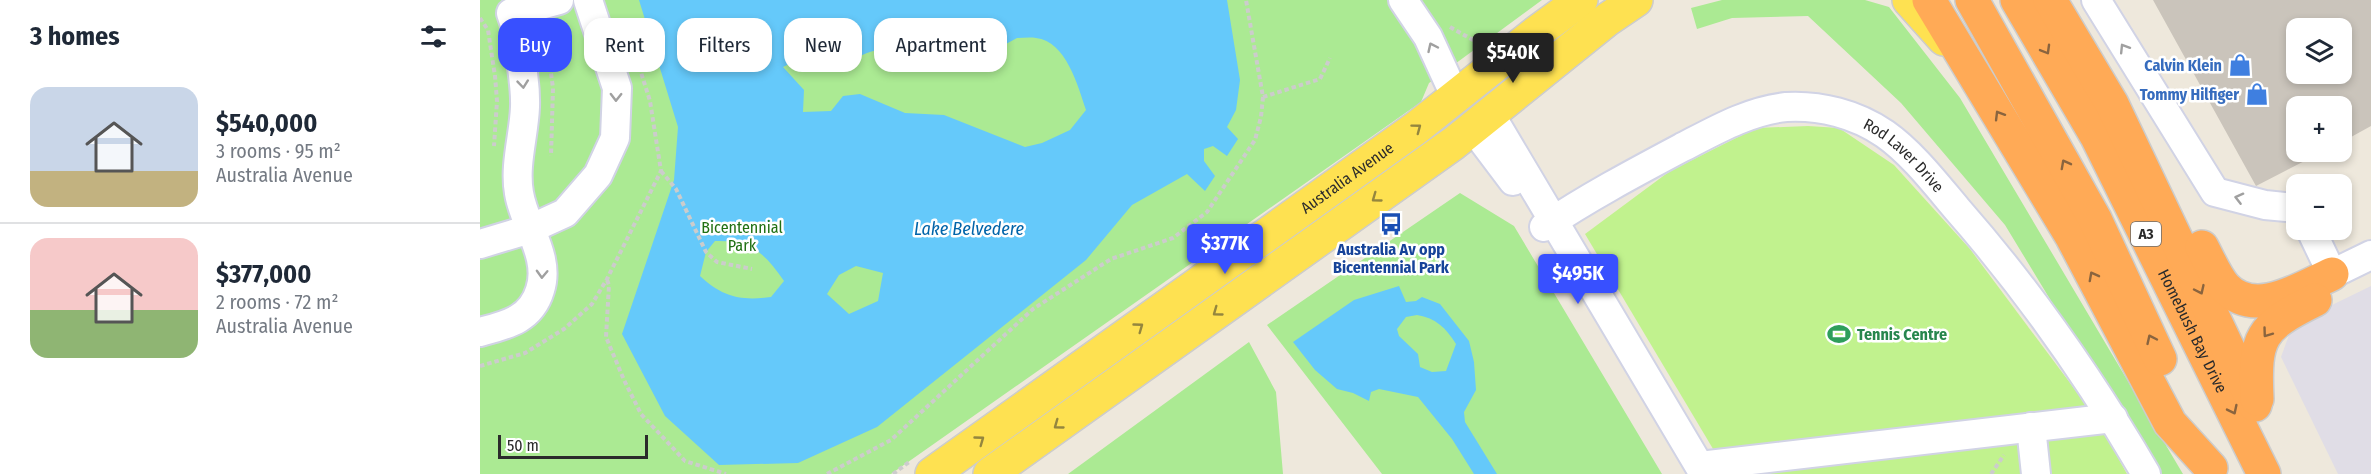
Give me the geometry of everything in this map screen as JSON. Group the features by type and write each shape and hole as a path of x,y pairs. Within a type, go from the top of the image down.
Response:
{"highway":[{"path":"1929,0 2072,237 2170,423 2212,471"},
{"name":"A3","path":"1972,0 2095,219 2212,471"},
{"name":"Homebush Bay Drive","path":"2017,0 2097,137 2264,474"},
{"path":"2050,0 2112,104 2258,410 2283,474"},
{"path":"2112,104 2158,163 2224,286 2238,297 2254,301 2275,299 2332,282"},
{"path":"2258,410 2255,369 2258,347 2268,329 2284,315 2332,282"}],"main road":[{"name":"Australia Avenue","path":"932,474 1416,129 1537,32 1581,0"},
{"name":"Australia Avenue","path":"990,474 1482,121 1608,19 1636,0"},
{"path":"1456,98 1470,106 1535,58 1612,33 1662,0"},
{"path":"1909,0 1973,72"}],"street":[{"path":"480,332 514,323 527,312 537,297 543,271 519,196 517,176 525,105 515,25 511,14 559,0"},
{"path":"480,244 530,229 565,213 598,175 615,138 617,88 588,0"},
{"path":"1403,0 1428,37 1456,98"},
{"path":"2096,0 2215,192 2286,207"},
{"name":"Rod Laver Drive","path":"1549,224 1669,155 1739,119 1762,111 1786,107 1809,107 1831,110 1857,118 1885,134 1910,156 1990,247 2048,322 2113,418 2146,474"},
{"path":"1482,121 1549,224 1697,471 2113,418"},
{"path":"2315,240 2332,282"},
{"path":"2332,282 2371,255"},
{"path":"2332,282 2371,272"},
{"path":"2031,427 2036,474"}],"path":[{"path":"827,474 891,440 1033,309 1111,259 1173,238 1207,212 1255,140 1263,97 1246,0"},
{"path":"480,18 488,30 495,76 497,101 494,147 521,149"},
{"path":"1428,37 1447,25 1476,44 1488,45"},
{"path":"1263,97 1320,79 1330,58"},
{"path":"641,72 650,101 661,171 676,189 706,252 717,262 752,268"},
{"path":"480,366 525,353 564,329 592,304 607,279 661,171"},
{"path":"607,279 609,285 606,337 624,380 642,414 685,460 726,474"}],"shaded area":[{"path":"2371,286 2371,474 2338,474 2281,357 2293,324"}],"green space":[{"name":"Bicentennial Park","path":"480,0 1542,0 1429,83 1421,102 891,474 480,474"},
{"path":"1722,0 1865,0 1889,7 1960,98 2183,474 2156,474 2005,225 1901,103 1808,16 1732,18 1697,29 1691,8"},
{"name":"Tennis Centre","path":"1808,126 1839,128 1894,165 1970,249 2097,419 2127,474 1728,474 1585,234 1670,171 1756,128"},
{"path":"1460,193 1514,226 1662,474 1382,474 1267,325"},
{"path":"1249,342 1276,392 1283,474 1068,474"}],"water":[{"name":"Lake Belvedere","path":"639,0 1227,0 1240,80 1236,110 1227,127 1238,139 1227,156 1213,146 1204,149 1204,161 1215,176 1205,191 1187,174 1132,205 1086,260 877,427 798,463 719,465 665,416 622,334 674,180 678,127 661,72 665,72 665,18 645,18","holes":["784,18 862,18 862,55 874,51 874,18 1007,18 1007,43 1017,38 1036,38 1046,41 1063,56 1086,110 1070,130 1042,143 1025,147 944,115 905,113 860,94 843,96 831,111 803,112 804,90 788,72 784,72 783,67","715,241 738,243 756,250 784,281 771,297 741,298 716,289 700,276 706,252","856,266 883,273 878,301 849,314 827,294 839,275"]},
{"path":"1399,286 1406,302 1416,301 1422,297 1440,304 1469,341 1474,362 1476,390 1464,412 1465,422 1497,474 1474,474 1452,439 1418,397 1379,389 1371,392 1369,401 1353,393 1337,389 1315,370 1293,342 1354,300","holes":["1417,315 1440,325 1456,344 1446,371 1432,372 1420,367 1418,354 1399,336 1397,329 1406,317"]}],"building":[{"path":"2153,0 2371,0 2371,126 2352,136 2352,96 2286,96 2286,162 2303,162 2256,186"}],"place":[{"name":"Calvin Klein","path":"2240,65"},
{"name":"Tommy Hilfiger","path":"2257,94"},
{"name":"Australia Av opp Bicentennial Park","path":"1391,224"},
{"name":"Tennis Centre","path":"1839,334"}]}
